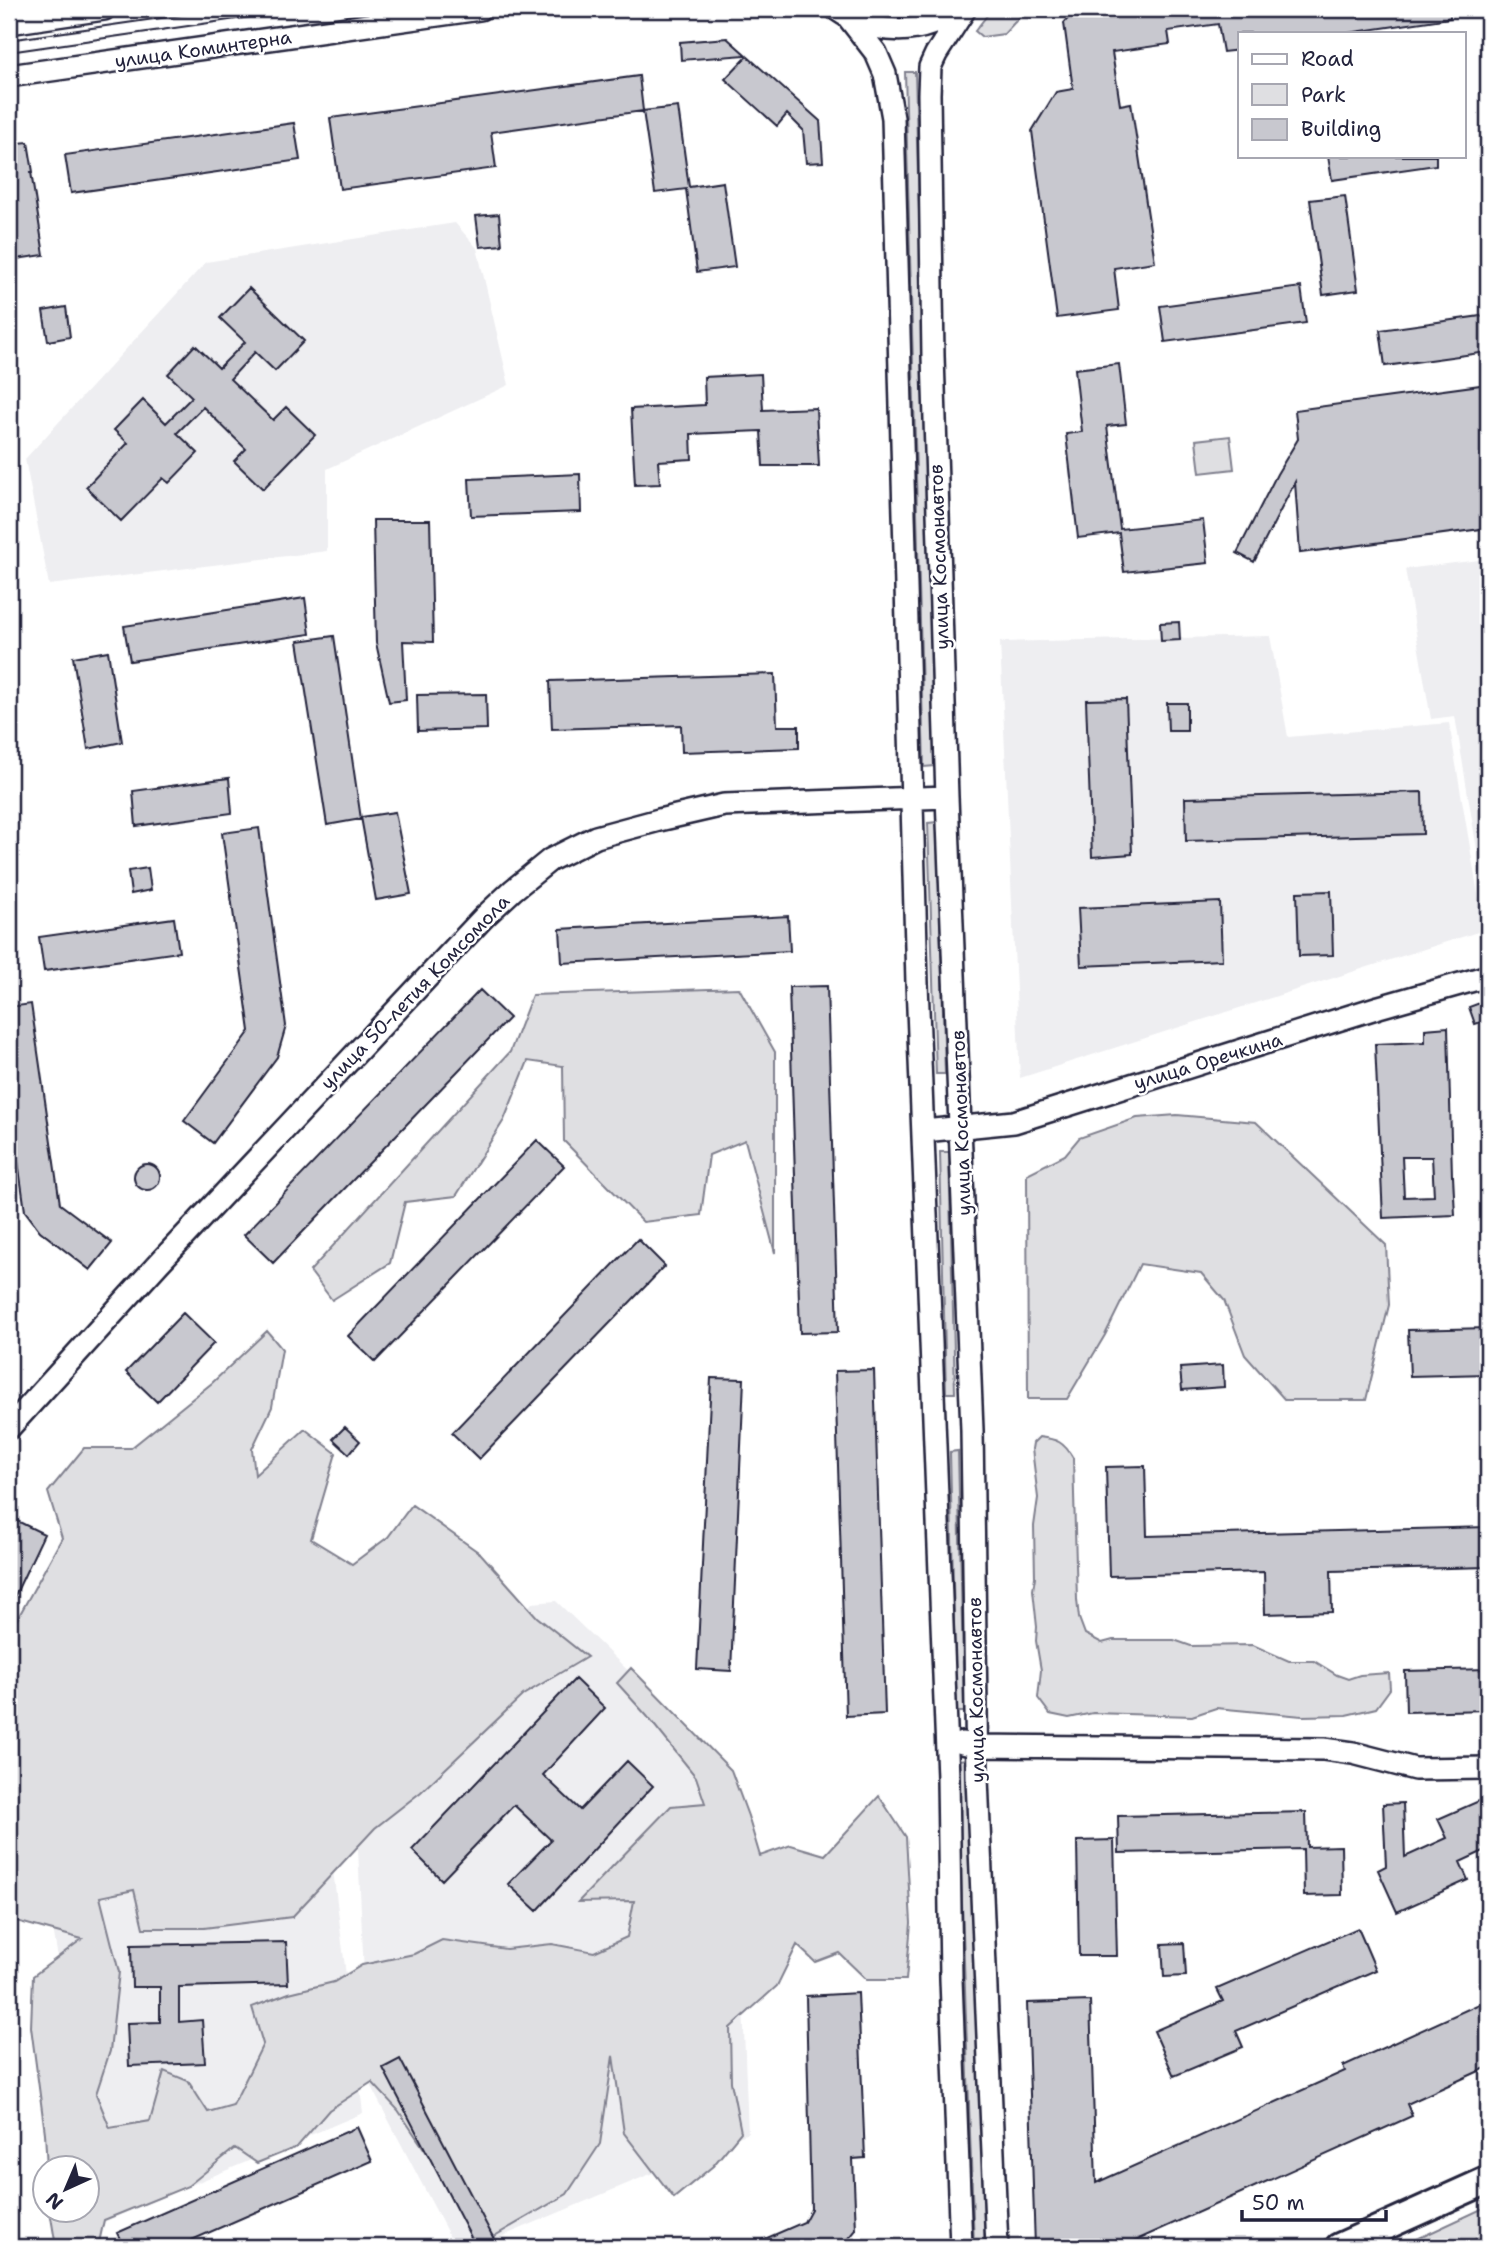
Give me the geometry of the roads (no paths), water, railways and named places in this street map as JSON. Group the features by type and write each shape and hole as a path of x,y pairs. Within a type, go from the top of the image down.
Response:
{"main road":[{"path":"1339,2247 1488,2180"}],"street":[{"path":"9,23 104,9"},
{"name":"улица Коминтерна","path":"9,76 480,9"},
{"path":"842,13 867,25 887,30 928,25 947,17 956,9"},
{"name":"улица Космонавтов","path":"965,9 930,67 929,94 933,356 947,797 972,1430 976,1746 997,2247"},
{"name":"улица Космонавтов","path":"842,13 876,53 885,74 892,118 917,983 947,1740 951,1979 961,2247"},
{"name":"улица 50-летия Комсомола","path":"9,1429 159,1263 484,917 550,860 596,838 724,805 912,796 947,797"},
{"name":"улица Оречкина","path":"924,1130 1014,1122 1366,1011 1488,976"},
{"path":"947,1740 976,1746 1324,1749 1353,1753 1415,1769 1488,1768"}],"tram line":[{"path":"9,40 223,9"},
{"path":"9,52 305,9"},
{"path":"1458,2247 1488,2234"}]}
